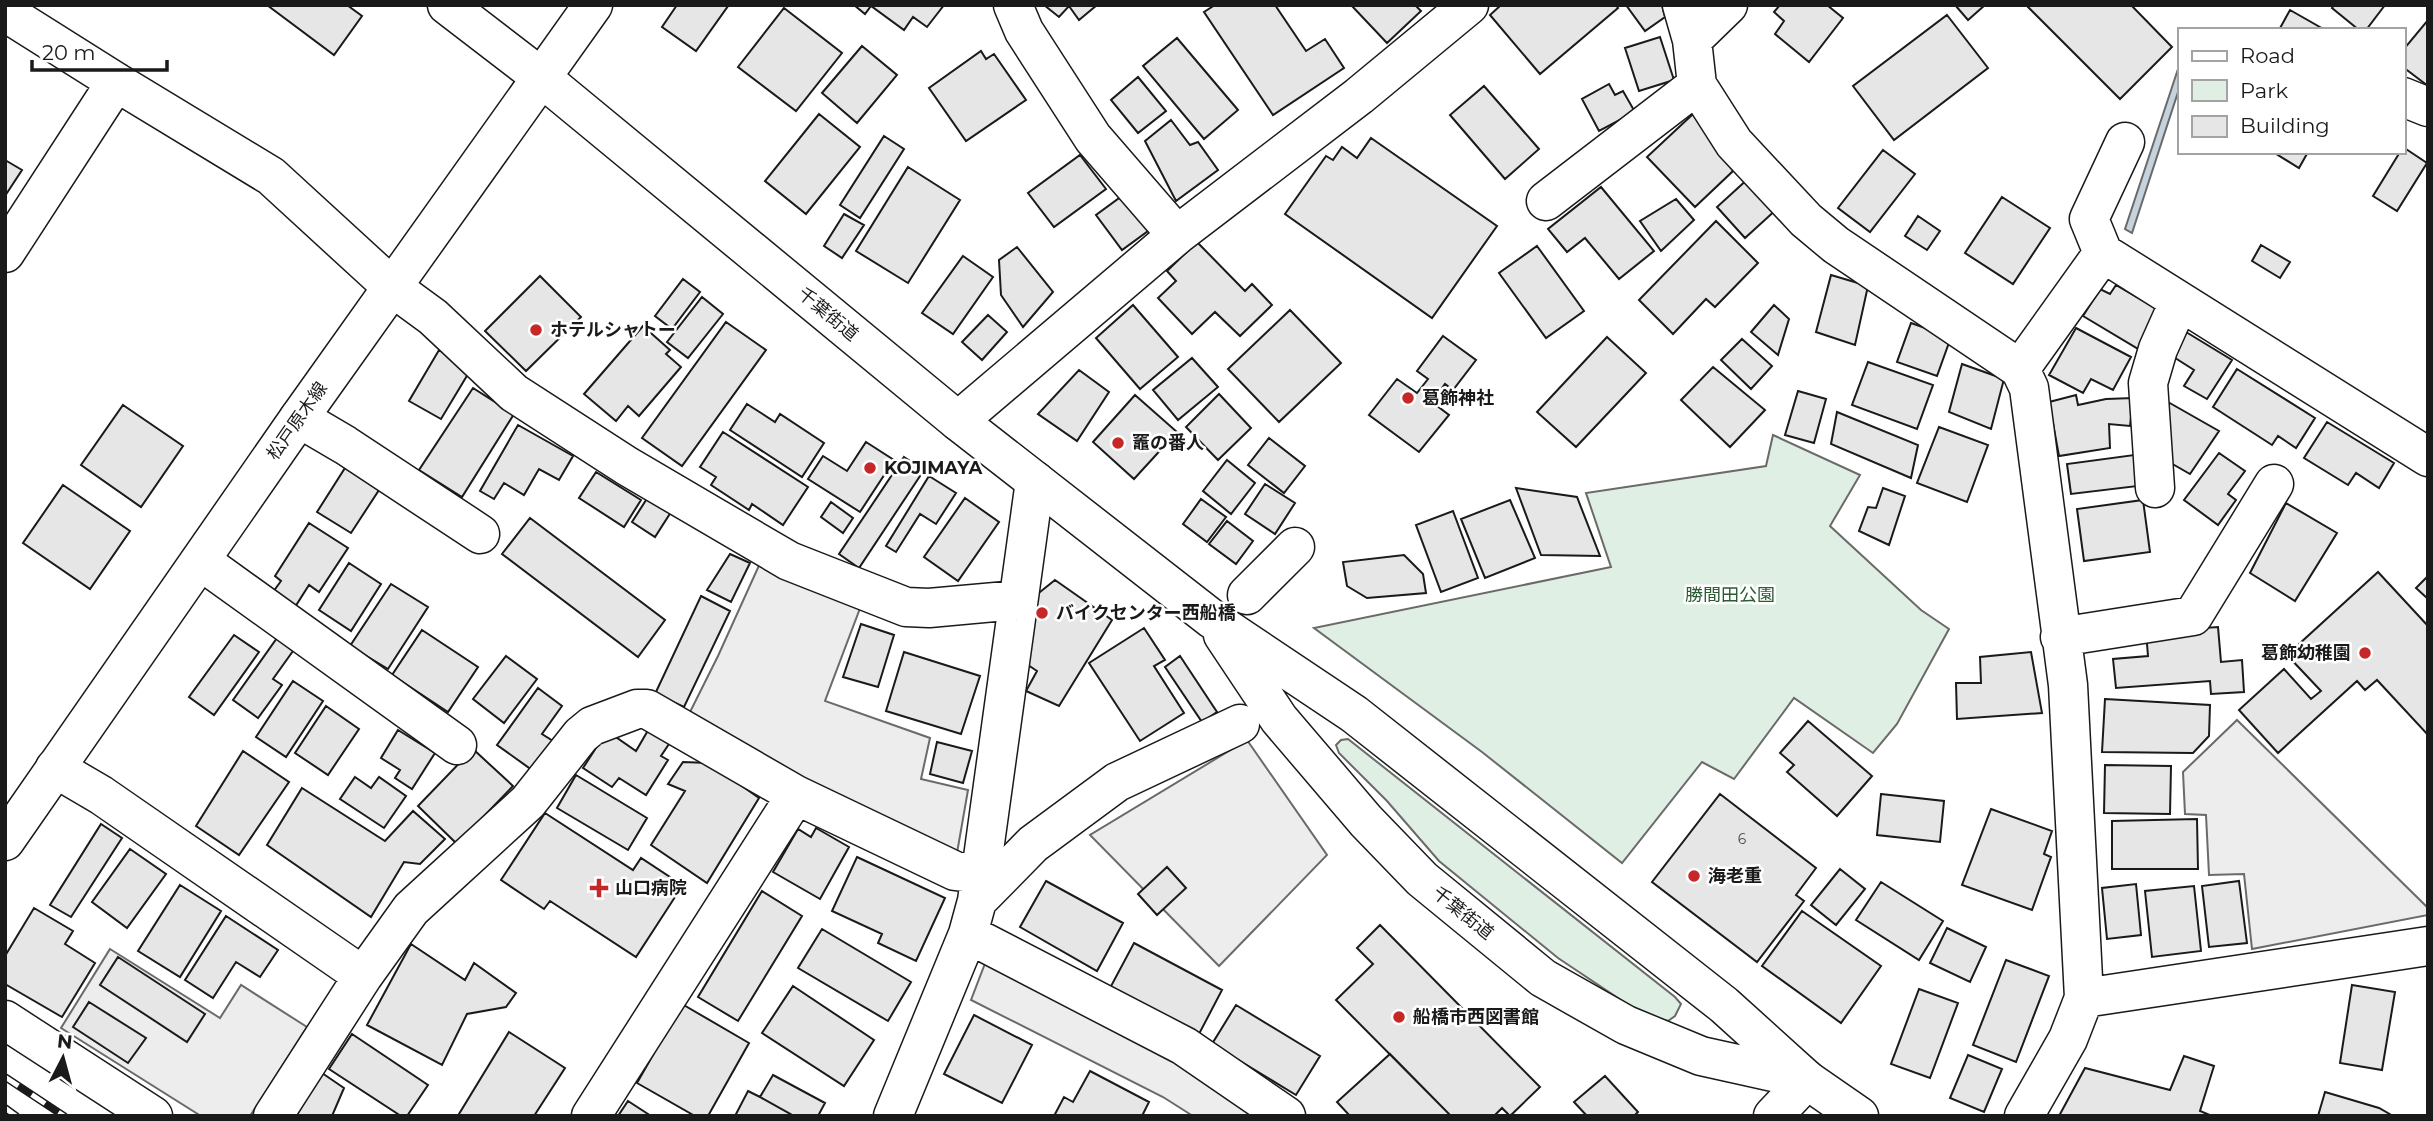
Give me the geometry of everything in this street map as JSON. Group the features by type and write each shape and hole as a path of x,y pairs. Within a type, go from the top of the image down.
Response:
{"main road":[{"name":"千葉街道","path":"447,5 542,78 958,421 1212,619 1354,714 1724,1005 1807,1080 1859,1116"},
{"name":"松戸原木線","path":"5,841 299,418 593,5"},
{"path":"1013,5 1024,31 1093,138 1177,235"},
{"path":"958,421 1177,235 1359,96 1469,5"},
{"path":"1728,5 1687,23 1697,85 1734,143 1806,220 1836,245 2020,369 2029,388 2068,685 2084,998 2068,1039 2024,1116"},
{"path":"5,9 16,19 116,82 271,176 392,287 433,317 514,393 627,466 789,561 906,607 929,608 1018,600"},
{"path":"5,253 116,82"},
{"path":"1546,201 1697,85"},
{"path":"2405,98 2428,107"},
{"path":"2125,142 2089,219 2103,253 2428,457"},
{"path":"2020,369 2103,253"},
{"path":"2155,488 2148,383 2158,349 2179,302"},
{"path":"299,418 345,444 480,534"},
{"path":"893,1116 975,903 1035,481"},
{"path":"2060,637 2193,616 2274,484"},
{"path":"1247,595 1295,547"},
{"path":"201,561 457,745"},
{"name":"千葉街道","path":"1212,619 1279,719 1366,821 1422,879 1543,978 1626,1026 1701,1056 1807,1080"},
{"path":"273,1116 363,976 411,909 528,802 592,726 637,709 647,709 796,795 955,871 975,903 1286,1116"},
{"path":"975,903 1033,844 1117,782 1240,724"},
{"path":"55,768 101,795 363,976"},
{"path":"591,1116 796,795"},
{"path":"2084,998 2428,946"},
{"path":"5,1020 153,1116"},
{"path":"1773,1116 1807,1080"}],"green space":[{"name":"勝間田公園","path":"1773,435 1860,475 1830,526 1921,610 1949,629 1897,724 1873,753 1794,698 1734,779 1702,762 1622,863 1482,752 1314,628 1611,567 1586,493 1766,466"},
{"path":"1348,739 1675,997 1681,1004 1675,1016 1668,1021 1633,1008 1558,958 1439,861 1387,801 1339,753 1336,745 1341,740"}],"shaded area":[{"path":"2178,69 2178,92 2132,233 2125,229"},
{"path":"761,561 862,603 825,701 930,738 921,779 968,790 957,853 686,720"},
{"path":"2237,720 2428,908 2428,915 2252,949 2244,874 2209,875 2206,815 2185,814 2183,772"},
{"path":"1247,740 1327,855 1219,966 1090,835"},
{"path":"110,949 220,1018 241,985 307,1027 250,1116 201,1116 61,1028"},
{"path":"986,961 1179,1061 1262,1116 1193,1116 1163,1097 971,1000"}],"building":[{"path":"267,5 347,5 362,16 334,55"},
{"path":"677,5 728,6 696,51 662,27"},
{"path":"854,5 944,5 927,27 913,17 904,30 871,6 865,14"},
{"path":"1044,5 1097,5 1079,20 1069,6 1059,17"},
{"path":"1215,5 1275,5 1306,51 1325,39 1344,68 1273,115 1204,12"},
{"path":"1351,5 1415,5 1421,11 1387,43"},
{"path":"1501,5 1616,5 1618,8 1540,74 1490,15"},
{"path":"1626,5 1662,5 1665,17 1645,31"},
{"path":"1780,5 1827,5 1843,18 1809,62 1775,34 1784,21 1774,12"},
{"path":"1955,5 1985,5 1968,20"},
{"path":"2026,5 2131,5 2172,47 2120,99"},
{"path":"2334,5 2385,5 2368,28 2357,28 2332,8"},
{"path":"784,8 842,53 796,111 738,67"},
{"path":"2290,10 2322,28 2280,28"},
{"path":"1947,15 1988,68 1894,140 1853,86"},
{"path":"2428,20 2428,86 2405,69 2405,48"},
{"path":"1660,37 1674,80 1639,91 1625,48"},
{"path":"1177,38 1238,110 1204,139 1143,66"},
{"path":"862,46 897,75 857,123 822,93"},
{"path":"981,51 986,59 994,54 1026,100 966,141 929,88"},
{"path":"1138,77 1166,111 1138,133 1111,100"},
{"path":"1609,84 1615,95 1623,91 1635,112 1599,131 1582,99"},
{"path":"1484,86 1539,149 1505,179 1450,115"},
{"path":"819,114 860,147 806,214 765,181"},
{"path":"1693,114 1733,171 1695,207 1647,157"},
{"path":"1171,120 1190,145 1198,142 1218,170 1176,201 1145,141"},
{"path":"884,136 904,149 860,218 840,205"},
{"path":"1371,138 1497,226 1432,318 1285,214 1326,156 1333,160 1342,147 1357,158"},
{"path":"2405,148 2427,163 2397,211 2373,196 2399,154 2405,154"},
{"path":"1883,150 1915,174 1870,232 1838,208"},
{"path":"2276,154 2307,154 2299,168"},
{"path":"1080,155 1106,189 1054,227 1028,193"},
{"path":"5,160 22,170 5,196"},
{"path":"908,167 960,200 908,283 856,251"},
{"path":"1750,177 1778,208 1745,238 1717,207"},
{"path":"1601,187 1654,251 1619,279 1585,238 1567,252 1548,229"},
{"path":"1122,196 1148,231 1122,250 1096,215"},
{"path":"2002,197 2050,228 2013,284 1965,253"},
{"path":"1676,199 1694,220 1661,251 1640,221"},
{"path":"844,214 864,225 842,258 824,246"},
{"path":"1918,216 1940,231 1927,250 1905,236"},
{"path":"1716,221 1758,263 1715,307 1706,299 1673,334 1639,300"},
{"path":"1197,242 1245,291 1252,284 1272,305 1240,336 1215,312 1192,334 1158,298 1176,281 1167,271"},
{"path":"2261,245 2290,262 2280,278 2252,261"},
{"path":"1537,246 1584,311 1546,338 1499,273"},
{"path":"1017,247 1053,292 1023,327 1001,295 999,260"},
{"path":"963,256 993,277 953,334 922,313"},
{"path":"1831,275 1868,286 1855,345 1816,332"},
{"path":"540,276 581,317 526,371 485,331"},
{"path":"683,279 700,292 672,329 655,316"},
{"path":"2116,285 2162,312 2140,350 2083,316 2100,289 2110,294"},
{"path":"702,297 723,314 688,358 667,342"},
{"path":"1133,305 1178,357 1140,389 1096,338"},
{"path":"1774,305 1789,319 1778,355 1751,332"},
{"path":"1290,310 1341,363 1279,422 1228,369"},
{"path":"988,315 1007,332 982,360 962,342"},
{"path":"726,322 766,350 682,466 642,438"},
{"path":"1911,323 1951,337 1937,376 1897,362"},
{"path":"643,326 670,350 666,354 681,367 639,416 628,406 616,421 584,394"},
{"path":"2076,328 2131,357 2113,390 2091,379 2083,393 2049,375"},
{"path":"2186,332 2232,360 2207,399 2184,386 2194,370 2172,356"},
{"name":"葛飾神社","path":"1443,336 1476,360 1453,390 1445,384 1432,402 1449,415 1419,452 1369,415 1397,379 1417,393 1428,379 1417,371"},
{"path":"1607,337 1646,373 1576,447 1537,412"},
{"path":"1742,339 1772,366 1751,389 1721,360"},
{"path":"439,350 471,369 441,419 409,401"},
{"path":"1192,358 1218,387 1178,420 1153,390"},
{"path":"1868,362 1933,385 1917,429 1852,405"},
{"path":"1962,364 2004,379 1991,429 1949,412"},
{"path":"1713,367 1765,410 1730,447 1681,400"},
{"path":"2237,369 2315,418 2296,448 2278,436 2272,445 2213,407"},
{"path":"1079,370 1109,392 1077,441 1038,414"},
{"path":"473,388 514,414 462,497 419,470"},
{"path":"1798,391 1826,399 1814,443 1785,435"},
{"path":"1219,394 1251,428 1218,460 1186,427"},
{"path":"1135,395 1177,432 1134,479 1093,442"},
{"path":"2076,395 2078,405 2106,399 2133,398 2130,426 2109,424 2110,448 2059,456 2049,402"},
{"path":"2168,402 2219,431 2190,474 2169,462"},
{"path":"747,404 775,422 780,414 824,443 802,477 730,430"},
{"path":"123,405 183,446 141,507 81,465"},
{"path":"1837,412 1918,445 1911,478 1831,444"},
{"path":"2327,422 2394,463 2379,488 2356,473 2348,485 2304,458"},
{"path":"518,425 573,456 559,480 539,469 524,495 504,483 494,499 480,491"},
{"path":"1939,427 1988,445 1967,502 1917,483"},
{"path":"723,432 808,487 783,525 752,504 749,510 711,485 716,477 700,467"},
{"path":"1269,438 1305,466 1284,493 1248,465"},
{"path":"866,442 894,460 860,512 808,479 823,456 847,471"},
{"path":"2219,453 2245,471 2228,494 2236,500 2218,525 2184,500"},
{"path":"2134,455 2138,486 2071,494 2067,464"},
{"path":"904,457 924,470 859,568 839,554"},
{"path":"1227,460 1255,483 1231,514 1203,491"},
{"path":"345,468 379,490 351,533 317,512"},
{"path":"596,472 641,500 624,527 579,498"},
{"path":"929,476 956,493 936,524 920,514 896,552 886,546"},
{"path":"1265,484 1295,503 1275,534 1245,514"},
{"path":"63,485 130,531 90,589 23,543"},
{"path":"1516,488 1577,497 1600,556 1541,555"},
{"path":"1883,488 1905,496 1889,545 1859,531 1868,507 1876,508"},
{"path":"648,497 671,512 655,537 632,522"},
{"path":"965,498 999,522 958,581 924,557"},
{"path":"1201,499 1226,517 1207,542 1183,524"},
{"path":"1510,500 1535,558 1485,578 1461,519"},
{"path":"2143,500 2150,552 2084,561 2077,509"},
{"path":"831,502 853,518 843,533 821,517"},
{"path":"2286,503 2337,533 2295,601 2250,573"},
{"path":"1453,511 1478,578 1441,592 1416,525"},
{"path":"530,518 665,620 638,657 502,554"},
{"path":"1227,521 1253,541 1236,564 1209,544"},
{"path":"309,523 348,548 319,592 309,585 295,607 273,592 281,581 275,576"},
{"path":"730,554 750,563 731,602 707,590"},
{"path":"1404,555 1423,574 1426,593 1367,598 1347,586 1343,562"},
{"path":"349,563 381,584 351,631 319,610"},
{"path":"2378,572 2428,626 2428,735 2377,680 2365,690 2357,681 2278,753 2239,710 2284,669 2311,699 2321,691 2287,655"},
{"path":"2428,576 2428,599 2416,588"},
{"path":"1055,580 1112,620 1059,706 1026,691 1037,671 1025,663 1035,596"},
{"path":"391,584 428,607 388,669 350,646"},
{"path":"701,596 730,611 684,707 655,694"},
{"path":"861,624 894,635 878,687 843,677"},
{"path":"2218,627 2221,662 2242,660 2244,692 2211,694 2210,681 2116,688 2113,659 2148,656 2146,632"},
{"path":"1144,628 1165,660 1154,666 1184,713 1140,741 1089,663"},
{"path":"422,630 478,667 448,712 392,675"},
{"path":"234,635 259,652 214,715 189,697"},
{"path":"277,638 293,651 273,679 282,685 258,718 233,700"},
{"path":"904,652 980,676 961,734 886,711"},
{"path":"2031,652 2042,713 1957,719 1956,683 1981,683 1980,657"},
{"path":"506,656 537,679 504,723 473,699"},
{"path":"1180,656 1217,712 1202,722 1165,667"},
{"path":"293,681 323,701 286,757 256,737"},
{"path":"538,688 562,706 542,734 553,741 532,770 497,745"},
{"path":"2105,699 2210,705 2209,736 2193,753 2102,752"},
{"path":"326,706 359,729 328,775 295,753"},
{"path":"1808,721 1872,776 1837,816 1787,772 1794,765 1780,753"},
{"path":"650,727 671,741 661,756 668,760 646,795 619,778 612,787 583,768 607,731 636,751"},
{"path":"398,730 435,753 412,789 395,778 400,770 381,758"},
{"path":"937,742 972,751 963,783 930,774"},
{"path":"473,749 513,786 457,844 418,806"},
{"path":"243,751 289,782 239,855 196,826"},
{"path":"683,762 709,763 759,798 707,883 651,845 685,791 668,784"},
{"path":"2105,765 2171,766 2170,814 2104,813"},
{"path":"576,775 647,818 628,850 557,808"},
{"path":"355,777 371,788 379,777 406,796 384,828 340,799"},
{"path":"302,788 385,841 413,811 445,839 420,864 404,862 371,917 267,845"},
{"path":"1720,794 1816,868 1796,895 1804,901 1757,962 1652,882"},
{"path":"1881,794 1944,801 1940,842 1877,835"},
{"path":"1991,809 2052,831 2044,854 2051,857 2032,910 1962,885"},
{"path":"545,813 633,870 641,858 676,881 669,890 677,894 636,957 550,901 544,909 501,880"},
{"path":"2197,819 2198,869 2112,869 2112,821"},
{"path":"101,824 122,838 71,917 50,905"},
{"path":"816,828 849,847 820,899 773,872 798,829 811,837"},
{"path":"130,849 166,874 127,928 92,902"},
{"path":"857,857 945,898 916,961 878,943 882,934 832,911"},
{"path":"1167,867 1186,888 1157,915 1138,894"},
{"path":"1840,869 1865,889 1836,925 1811,905"},
{"path":"1046,881 1123,923 1097,971 1020,927"},
{"path":"2239,881 2247,943 2209,947 2202,886"},
{"path":"1881,882 1943,921 1919,960 1856,920"},
{"path":"2136,884 2141,935 2107,939 2102,888"},
{"path":"180,885 221,911 180,977 138,951"},
{"path":"2194,886 2201,951 2152,957 2145,891"},
{"path":"762,891 802,916 738,1021 698,997"},
{"path":"34,908 73,931 65,944 95,963 62,1017 5,984 5,956"},
{"path":"1802,911 1881,966 1841,1023 1762,966"},
{"path":"226,916 278,950 260,977 236,962 213,998 185,980"},
{"path":"1380,925 1540,1087 1510,1116 1502,1108 1494,1116 1451,1116 1336,1000 1373,964 1357,948"},
{"path":"1947,928 1986,947 1970,982 1930,963"},
{"path":"822,929 911,982 888,1021 798,968"},
{"path":"1134,943 1222,990 1199,1034 1110,988"},
{"path":"411,944 465,980 474,963 516,993 506,1007 467,1014 442,1065 367,1025"},
{"path":"118,957 205,1014 187,1042 100,985"},
{"path":"2006,960 2049,976 2016,1062 1973,1045"},
{"path":"2352,985 2395,992 2382,1070 2340,1063"},
{"path":"793,986 874,1040 844,1086 762,1033"},
{"path":"1919,989 1958,1003 1930,1078 1891,1064"},
{"path":"89,1002 146,1038 128,1063 73,1027"},
{"path":"682,1004 749,1043 708,1116 695,1116 637,1083"},
{"path":"1236,1005 1320,1056 1296,1095 1212,1044"},
{"path":"974,1015 1032,1045 1002,1103 944,1074"},
{"path":"509,1032 565,1068 534,1116 462,1116 459,1114"},
{"path":"352,1034 428,1085 407,1116 401,1116 329,1069"},
{"path":"1390,1054 1451,1116 1350,1116 1337,1102"},
{"path":"1968,1055 2002,1069 1984,1112 1950,1098"},
{"path":"2184,1056 2214,1066 2200,1111 2212,1116 2059,1116 2085,1068 2170,1090"},
{"path":"1090,1071 1149,1102 1142,1116 1054,1116 1064,1097 1073,1102"},
{"path":"322,1073 344,1088 332,1116 296,1116"},
{"path":"773,1075 825,1103 818,1116 794,1116 760,1097"},
{"path":"1605,1076 1638,1112 1634,1116 1587,1116 1574,1102"},
{"path":"748,1091 760,1097 794,1116 735,1116"},
{"path":"2325,1092 2379,1108 2393,1116 2318,1116"},
{"path":"628,1101 651,1116 618,1116"}],"railway":[{"path":"5,1077 64,1116"},
{"path":"5,1108 16,1116"}],"place":[{"name":"ホテルシャトー","path":"536,330"},
{"name":"葛飾神社","path":"1408,398"},
{"name":"竈の番人","path":"1118,443"},
{"name":"KOJIMAYA","path":"870,468"},
{"name":"バイクセンター西船橋","path":"1042,613"},
{"name":"葛飾幼稚園","path":"2365,653"},
{"name":"海老重","path":"1694,876"},
{"name":"山口病院","path":"599,888"},
{"name":"船橋市西図書館","path":"1399,1017"}]}
